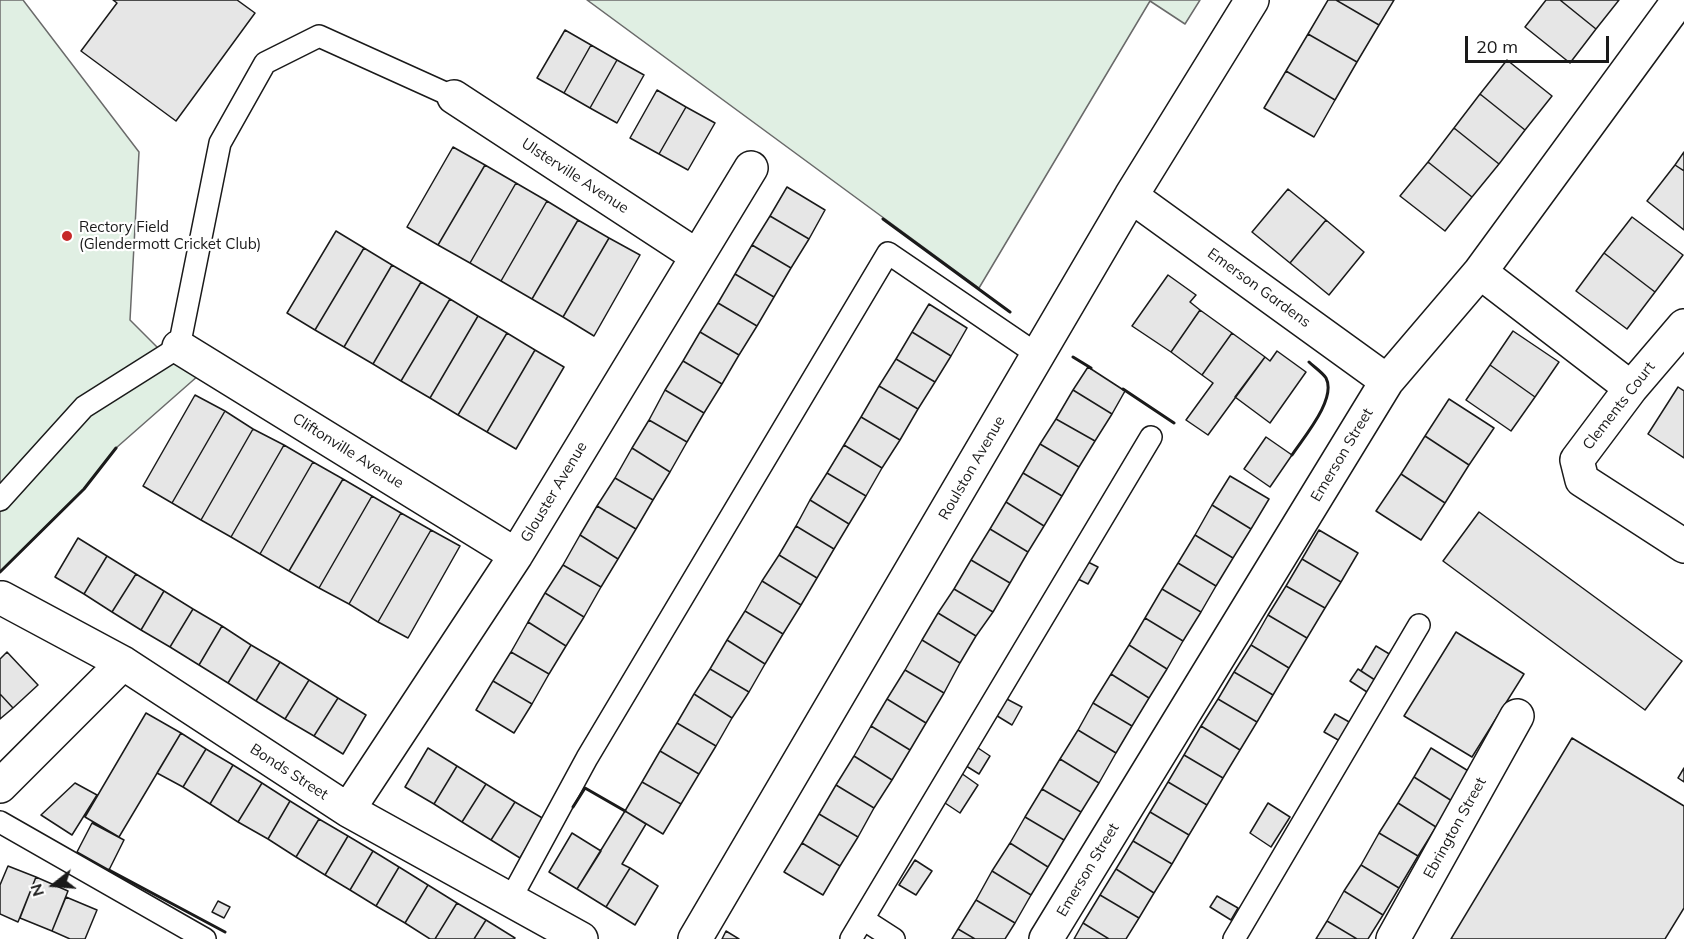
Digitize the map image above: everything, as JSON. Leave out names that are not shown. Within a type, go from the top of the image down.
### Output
[{"type":"street","name":"Roulston Avenue","points":[[695,939],[1131,196],[1252,0]]},
{"type":"street","name":"Emerson Street","points":[[1046,939],[1387,381],[1480,272],[1679,0]]},
{"type":"street","name":"Ulsterville Avenue","points":[[454,97],[697,256]]},
{"type":"street","name":"Glouster Avenue","points":[[348,810],[516,555],[752,168]]},
{"type":"street","name":"Emerson Gardens","points":[[1131,196],[1387,381]]},
{"type":"street","points":[[1480,272],[1631,388]]},
{"type":"street","name":"Clements Court","points":[[1684,326],[1631,388],[1577,460],[1582,480],[1684,546]]},
{"type":"street","name":"Cliftonville Avenue","points":[[179,347],[516,555]]},
{"type":"street","name":"Bonds Street","points":[[2,598],[123,663],[348,810],[581,939]]},
{"type":"street","points":[[0,786],[123,663]]},
{"type":"street","name":"Ebrington Street","points":[[1393,939],[1517,716]]},
{"type":"lane","points":[[0,500],[84,407],[179,347],[220,143],[265,63],[319,36],[454,97]]},
{"type":"lane","points":[[510,900],[587,758],[888,253],[1038,356]]},
{"type":"lane","points":[[851,939],[1150,437]]},
{"type":"lane","points":[[1234,939],[1419,625]]},
{"type":"lane","points":[[0,822],[205,939]]},
{"type":"lane","points":[[863,919],[894,939]]},
{"type":"green space","name":"Rectory Field (Glendermott Cricket Club)","points":[[0,0],[23,0],[139,152],[130,320],[164,354],[199,375],[116,448],[84,489],[0,572]]},
{"type":"green space","points":[[587,0],[1200,0],[1185,24],[1150,1],[979,288]]},
{"type":"building","points":[[113,0],[237,0],[255,13],[176,121],[81,51],[117,3]]},
{"type":"building","points":[[1328,0],[1336,0],[1379,25],[1357,62],[1308,34]]},
{"type":"building","points":[[1336,0],[1394,0],[1379,25]]},
{"type":"building","points":[[1546,0],[1560,0],[1596,29],[1570,63],[1525,27]]},
{"type":"building","points":[[1560,0],[1619,0],[1596,29]]},
{"type":"building","points":[[565,30],[591,45],[564,93],[537,78]]},
{"type":"building","points":[[1308,34],[1357,62],[1335,100],[1286,71]]},
{"type":"building","points":[[591,45],[617,60],[590,108],[564,93]]},
{"type":"building","points":[[617,60],[644,75],[617,123],[590,108]]},
{"type":"building","points":[[1507,60],[1552,96],[1525,130],[1480,94]]},
{"type":"building","points":[[1286,71],[1335,100],[1314,137],[1264,108]]},
{"type":"building","points":[[657,90],[686,107],[659,154],[630,138]]},
{"type":"building","points":[[1480,94],[1525,130],[1499,164],[1454,128]]},
{"type":"building","points":[[686,107],[715,123],[688,170],[659,154]]},
{"type":"building","points":[[1454,128],[1499,164],[1472,197],[1428,162]]},
{"type":"building","points":[[453,147],[485,165],[438,245],[407,227]]},
{"type":"building","points":[[1684,152],[1684,171],[1675,165]]},
{"type":"building","points":[[1428,162],[1472,197],[1445,231],[1400,196]]},
{"type":"building","points":[[485,165],[516,183],[470,263],[438,245]]},
{"type":"building","points":[[1675,165],[1684,171],[1684,230],[1647,201]]},
{"type":"building","points":[[516,183],[547,201],[501,281],[470,263]]},
{"type":"building","points":[[787,187],[825,210],[809,239],[770,216]]},
{"type":"building","points":[[1288,189],[1326,220],[1290,263],[1252,232]]},
{"type":"building","points":[[547,201],[578,220],[532,299],[501,281]]},
{"type":"building","points":[[770,216],[809,239],[791,268],[752,245]]},
{"type":"building","points":[[1632,217],[1683,255],[1655,292],[1604,253]]},
{"type":"building","points":[[578,220],[609,238],[563,317],[532,299]]},
{"type":"building","points":[[1326,220],[1364,252],[1329,295],[1290,263]]},
{"type":"building","points":[[336,231],[364,248],[315,330],[287,313]]},
{"type":"building","points":[[609,238],[640,255],[594,336],[563,317]]},
{"type":"building","points":[[752,245],[791,268],[774,297],[735,274]]},
{"type":"building","points":[[364,248],[392,265],[344,347],[315,330]]},
{"type":"building","points":[[1604,253],[1655,292],[1627,329],[1576,291]]},
{"type":"building","points":[[392,265],[421,282],[373,364],[344,347]]},
{"type":"building","points":[[735,274],[774,297],[757,326],[718,303]]},
{"type":"building","points":[[1168,275],[1196,295],[1190,302],[1200,310],[1171,352],[1132,326]]},
{"type":"building","points":[[421,282],[450,299],[401,381],[373,364]]},
{"type":"building","points":[[450,299],[478,316],[430,398],[401,381]]},
{"type":"building","points":[[718,303],[757,326],[739,355],[700,332]]},
{"type":"building","points":[[929,304],[967,328],[951,356],[912,332]]},
{"type":"building","points":[[1200,310],[1232,333],[1202,375],[1171,352]]},
{"type":"building","points":[[478,316],[507,333],[458,415],[430,398]]},
{"type":"building","points":[[1513,331],[1559,362],[1535,397],[1490,365]]},
{"type":"building","points":[[700,332],[739,355],[722,384],[683,361]]},
{"type":"building","points":[[912,332],[951,356],[935,382],[896,359]]},
{"type":"building","points":[[507,333],[535,350],[487,432],[458,415]]},
{"type":"building","points":[[1232,333],[1265,357],[1208,435],[1186,420],[1213,383],[1202,375]]},
{"type":"building","points":[[535,350],[564,367],[516,449],[487,432]]},
{"type":"building","points":[[1277,351],[1306,372],[1270,423],[1235,397],[1265,357],[1270,361]]},
{"type":"building","points":[[896,359],[935,382],[918,409],[879,386]]},
{"type":"building","points":[[683,361],[722,384],[704,413],[665,390]]},
{"type":"building","points":[[1490,365],[1535,397],[1511,431],[1466,400]]},
{"type":"building","points":[[1088,367],[1125,391],[1112,414],[1073,390]]},
{"type":"building","points":[[879,386],[918,409],[900,440],[861,417]]},
{"type":"building","points":[[1678,387],[1684,391],[1684,458],[1648,434]]},
{"type":"building","points":[[665,390],[704,413],[687,442],[649,420]]},
{"type":"building","points":[[1073,390],[1112,414],[1095,441],[1056,419]]},
{"type":"building","points":[[195,395],[225,411],[172,503],[143,486]]},
{"type":"building","points":[[1449,399],[1494,428],[1469,465],[1425,436]]},
{"type":"building","points":[[225,411],[253,429],[201,520],[172,503]]},
{"type":"building","points":[[861,417],[900,440],[882,468],[844,445]]},
{"type":"building","points":[[1056,419],[1095,441],[1079,467],[1040,444]]},
{"type":"building","points":[[649,420],[687,442],[670,472],[632,448]]},
{"type":"building","points":[[253,429],[284,445],[231,537],[201,520]]},
{"type":"building","points":[[1425,436],[1469,465],[1445,503],[1401,474]]},
{"type":"building","points":[[1266,437],[1292,455],[1270,487],[1244,469]]},
{"type":"building","points":[[1040,444],[1079,467],[1062,496],[1023,473]]},
{"type":"building","points":[[284,445],[313,462],[260,554],[231,537]]},
{"type":"building","points":[[844,445],[882,468],[866,496],[827,473]]},
{"type":"building","points":[[632,448],[670,472],[653,500],[615,478]]},
{"type":"building","points":[[313,462],[343,479],[289,571],[260,554]]},
{"type":"building","points":[[827,473],[866,496],[849,524],[810,500]]},
{"type":"building","points":[[1023,473],[1062,496],[1044,526],[1006,502]]},
{"type":"building","points":[[1401,474],[1445,503],[1421,540],[1376,511]]},
{"type":"building","points":[[1230,476],[1269,499],[1251,529],[1212,505]]},
{"type":"building","points":[[615,478],[653,500],[636,529],[597,506]]},
{"type":"building","points":[[343,479],[372,496],[319,588],[289,571]]},
{"type":"building","points":[[372,496],[401,513],[349,604],[319,588]]},
{"type":"building","points":[[810,500],[849,524],[834,549],[796,526]]},
{"type":"building","points":[[1006,502],[1044,526],[1028,552],[990,529]]},
{"type":"building","points":[[1212,505],[1251,529],[1233,558],[1195,535]]},
{"type":"building","points":[[597,506],[636,529],[618,559],[580,535]]},
{"type":"building","points":[[1479,512],[1682,661],[1645,710],[1443,561]]},
{"type":"building","points":[[401,513],[431,530],[378,622],[349,604]]},
{"type":"building","points":[[796,526],[834,549],[817,578],[779,555]]},
{"type":"building","points":[[990,529],[1028,552],[1010,583],[971,560]]},
{"type":"building","points":[[431,530],[460,546],[408,638],[378,622]]},
{"type":"building","points":[[1319,530],[1358,553],[1341,582],[1302,559]]},
{"type":"building","points":[[580,535],[618,559],[601,587],[563,565]]},
{"type":"building","points":[[1195,535],[1233,558],[1216,586],[1178,563]]},
{"type":"building","points":[[78,538],[107,556],[84,594],[55,577]]},
{"type":"building","points":[[779,555],[817,578],[801,605],[762,581]]},
{"type":"building","points":[[107,556],[136,574],[112,612],[84,594]]},
{"type":"building","points":[[1302,559],[1341,582],[1325,608],[1286,586]]},
{"type":"building","points":[[971,560],[1010,583],[993,612],[954,589]]},
{"type":"building","points":[[1084,560],[1098,567],[1088,584],[1074,577]]},
{"type":"building","points":[[1178,563],[1216,586],[1201,612],[1162,589]]},
{"type":"building","points":[[563,565],[601,587],[584,617],[545,593]]},
{"type":"building","points":[[136,574],[164,591],[141,630],[112,612]]},
{"type":"building","points":[[762,581],[801,605],[783,634],[745,611]]},
{"type":"building","points":[[1286,586],[1325,608],[1307,638],[1268,615]]},
{"type":"building","points":[[954,589],[993,612],[976,636],[938,613]]},
{"type":"building","points":[[1162,589],[1201,612],[1183,641],[1145,618]]},
{"type":"building","points":[[164,591],[193,609],[170,647],[141,630]]},
{"type":"building","points":[[545,593],[584,617],[566,646],[528,622]]},
{"type":"building","points":[[193,609],[222,626],[199,665],[170,647]]},
{"type":"building","points":[[745,611],[783,634],[765,664],[727,640]]},
{"type":"building","points":[[938,613],[976,636],[960,663],[922,640]]},
{"type":"building","points":[[1268,615],[1307,638],[1289,668],[1251,645]]},
{"type":"building","points":[[1145,618],[1183,641],[1167,669],[1129,645]]},
{"type":"building","points":[[528,622],[566,646],[549,674],[511,652]]},
{"type":"building","points":[[222,626],[251,645],[228,683],[199,665]]},
{"type":"building","points":[[1456,632],[1524,674],[1472,757],[1404,716]]},
{"type":"building","points":[[727,640],[765,664],[749,692],[710,669]]},
{"type":"building","points":[[922,640],[960,663],[944,693],[905,670]]},
{"type":"building","points":[[251,645],[280,662],[256,701],[228,683]]},
{"type":"building","points":[[1129,645],[1167,669],[1149,698],[1111,674]]},
{"type":"building","points":[[1251,645],[1289,668],[1273,695],[1234,672]]},
{"type":"building","points":[[1376,646],[1391,655],[1375,680],[1361,671]]},
{"type":"building","points":[[7,652],[38,685],[13,708],[0,694],[0,659]]},
{"type":"building","points":[[511,652],[549,674],[532,704],[493,681]]},
{"type":"building","points":[[280,662],[309,680],[285,719],[256,701]]},
{"type":"building","points":[[710,669],[749,692],[732,718],[694,694]]},
{"type":"building","points":[[1358,669],[1375,680],[1367,692],[1350,681]]},
{"type":"building","points":[[905,670],[944,693],[926,723],[887,699]]},
{"type":"building","points":[[1234,672],[1273,695],[1257,722],[1218,699]]},
{"type":"building","points":[[1111,674],[1149,698],[1132,726],[1093,703]]},
{"type":"building","points":[[309,680],[338,698],[314,736],[285,719]]},
{"type":"building","points":[[493,681],[532,704],[514,733],[476,710]]},
{"type":"building","points":[[0,694],[13,708],[0,719]]},
{"type":"building","points":[[694,694],[732,718],[716,746],[677,723]]},
{"type":"building","points":[[1003,697],[1022,707],[1012,725],[994,714]]},
{"type":"building","points":[[338,698],[366,715],[343,754],[314,736]]},
{"type":"building","points":[[887,699],[926,723],[910,750],[871,726]]},
{"type":"building","points":[[1218,699],[1257,722],[1240,750],[1201,726]]},
{"type":"building","points":[[1093,703],[1132,726],[1116,753],[1078,730]]},
{"type":"building","points":[[146,713],[181,733],[119,837],[85,817]]},
{"type":"building","points":[[1335,714],[1351,723],[1340,741],[1324,732]]},
{"type":"building","points":[[677,723],[716,746],[699,774],[660,751]]},
{"type":"building","points":[[871,726],[910,750],[892,780],[854,756]]},
{"type":"building","points":[[1201,726],[1240,750],[1223,778],[1184,755]]},
{"type":"building","points":[[1078,730],[1116,753],[1099,783],[1060,759]]},
{"type":"building","points":[[181,733],[206,749],[183,787],[157,773]]},
{"type":"building","points":[[1572,738],[1684,806],[1684,908],[1665,939],[1451,939]]},
{"type":"building","points":[[975,746],[990,756],[979,774],[963,764]]},
{"type":"building","points":[[428,748],[457,766],[434,804],[405,787]]},
{"type":"building","points":[[1431,748],[1470,772],[1452,801],[1414,777]]},
{"type":"building","points":[[206,749],[233,765],[210,804],[183,787]]},
{"type":"building","points":[[660,751],[699,774],[681,804],[642,782]]},
{"type":"building","points":[[1184,755],[1223,778],[1207,805],[1168,782]]},
{"type":"building","points":[[854,756],[892,780],[874,808],[836,785]]},
{"type":"building","points":[[1060,759],[1099,783],[1081,812],[1042,789]]},
{"type":"building","points":[[233,765],[262,783],[238,822],[210,804]]},
{"type":"building","points":[[457,766],[486,784],[462,822],[434,804]]},
{"type":"building","points":[[1684,768],[1684,782],[1678,778]]},
{"type":"building","points":[[961,773],[978,785],[960,813],[942,801]]},
{"type":"building","points":[[1414,777],[1452,801],[1436,827],[1398,803]]},
{"type":"building","points":[[642,782],[681,804],[663,834],[625,811]]},
{"type":"building","points":[[1168,782],[1207,805],[1189,835],[1150,812]]},
{"type":"building","points":[[75,783],[97,795],[72,835],[41,815]]},
{"type":"building","points":[[262,783],[290,801],[268,839],[238,822]]},
{"type":"building","points":[[486,784],[515,802],[491,840],[462,822]]},
{"type":"building","points":[[836,785],[874,808],[858,837],[819,814]]},
{"type":"building","points":[[1042,789],[1081,812],[1064,840],[1025,817]]},
{"type":"building","points":[[290,801],[319,819],[296,857],[268,839]]},
{"type":"building","points":[[515,802],[544,819],[520,858],[491,840]]},
{"type":"building","points":[[1268,803],[1290,817],[1271,847],[1250,833]]},
{"type":"building","points":[[1398,803],[1436,827],[1418,856],[1379,833]]},
{"type":"building","points":[[625,811],[646,824],[622,864],[630,868],[606,907],[577,889]]},
{"type":"building","points":[[1150,812],[1189,835],[1172,864],[1133,841]]},
{"type":"building","points":[[819,814],[858,837],[840,866],[802,843]]},
{"type":"building","points":[[1025,817],[1064,840],[1048,867],[1010,843]]},
{"type":"building","points":[[319,819],[348,836],[325,875],[296,857]]},
{"type":"building","points":[[92,823],[124,840],[109,870],[77,852]]},
{"type":"building","points":[[572,833],[601,851],[577,889],[549,872]]},
{"type":"building","points":[[1379,833],[1418,856],[1399,888],[1361,865]]},
{"type":"building","points":[[348,836],[373,851],[350,890],[325,875]]},
{"type":"building","points":[[1133,841],[1172,864],[1154,893],[1116,869]]},
{"type":"building","points":[[802,843],[840,866],[823,895],[784,872]]},
{"type":"building","points":[[1010,843],[1048,867],[1031,895],[992,871]]},
{"type":"building","points":[[373,851],[399,867],[376,906],[350,890]]},
{"type":"building","points":[[915,860],[932,871],[916,895],[899,885]]},
{"type":"building","points":[[1361,865],[1399,888],[1383,915],[1344,891]]},
{"type":"building","points":[[8,866],[36,877],[18,922],[0,914],[0,885]]},
{"type":"building","points":[[399,867],[428,885],[405,923],[376,906]]},
{"type":"building","points":[[630,868],[658,886],[635,925],[606,907]]},
{"type":"building","points":[[1116,869],[1154,893],[1139,918],[1100,895]]},
{"type":"building","points":[[992,871],[1031,895],[1015,923],[976,900]]},
{"type":"building","points":[[36,877],[68,891],[52,931],[20,918]]},
{"type":"building","points":[[428,885],[457,903],[435,939],[430,939],[405,923]]},
{"type":"building","points":[[1344,891],[1383,915],[1368,939],[1357,939],[1327,921]]},
{"type":"building","points":[[1100,895],[1139,918],[1126,939],[1109,939],[1083,923]]},
{"type":"building","points":[[1217,896],[1238,908],[1231,920],[1210,907]]},
{"type":"building","points":[[66,897],[97,910],[85,939],[70,939],[52,931]]},
{"type":"building","points":[[976,900],[1015,923],[1005,939],[975,939],[958,929]]},
{"type":"building","points":[[218,901],[230,907],[224,918],[212,912]]},
{"type":"building","points":[[457,903],[486,920],[474,939],[435,939]]},
{"type":"building","points":[[486,920],[515,938],[474,939]]},
{"type":"building","points":[[1327,921],[1357,939],[1316,939]]},
{"type":"building","points":[[1083,923],[1109,939],[1074,939]]},
{"type":"building","points":[[958,929],[975,939],[952,939]]},
{"type":"building","points":[[726,931],[739,939],[722,939]]},
{"type":"wall","points":[[883,219],[1010,312]]},
{"type":"wall","points":[[1073,357],[1091,368]]},
{"type":"wall","points":[[1292,455],[1317,418],[1327,397],[1326,378],[1309,362]]},
{"type":"wall","points":[[1123,389],[1174,423]]},
{"type":"wall","points":[[0,572],[84,489],[116,448]]},
{"type":"wall","points":[[573,807],[585,788],[625,811]]},
{"type":"wall","points":[[109,870],[225,932]]},
{"type":"place","name":"Rectory Field (Glendermott Cricket Club)","points":[[67,236]]}]
